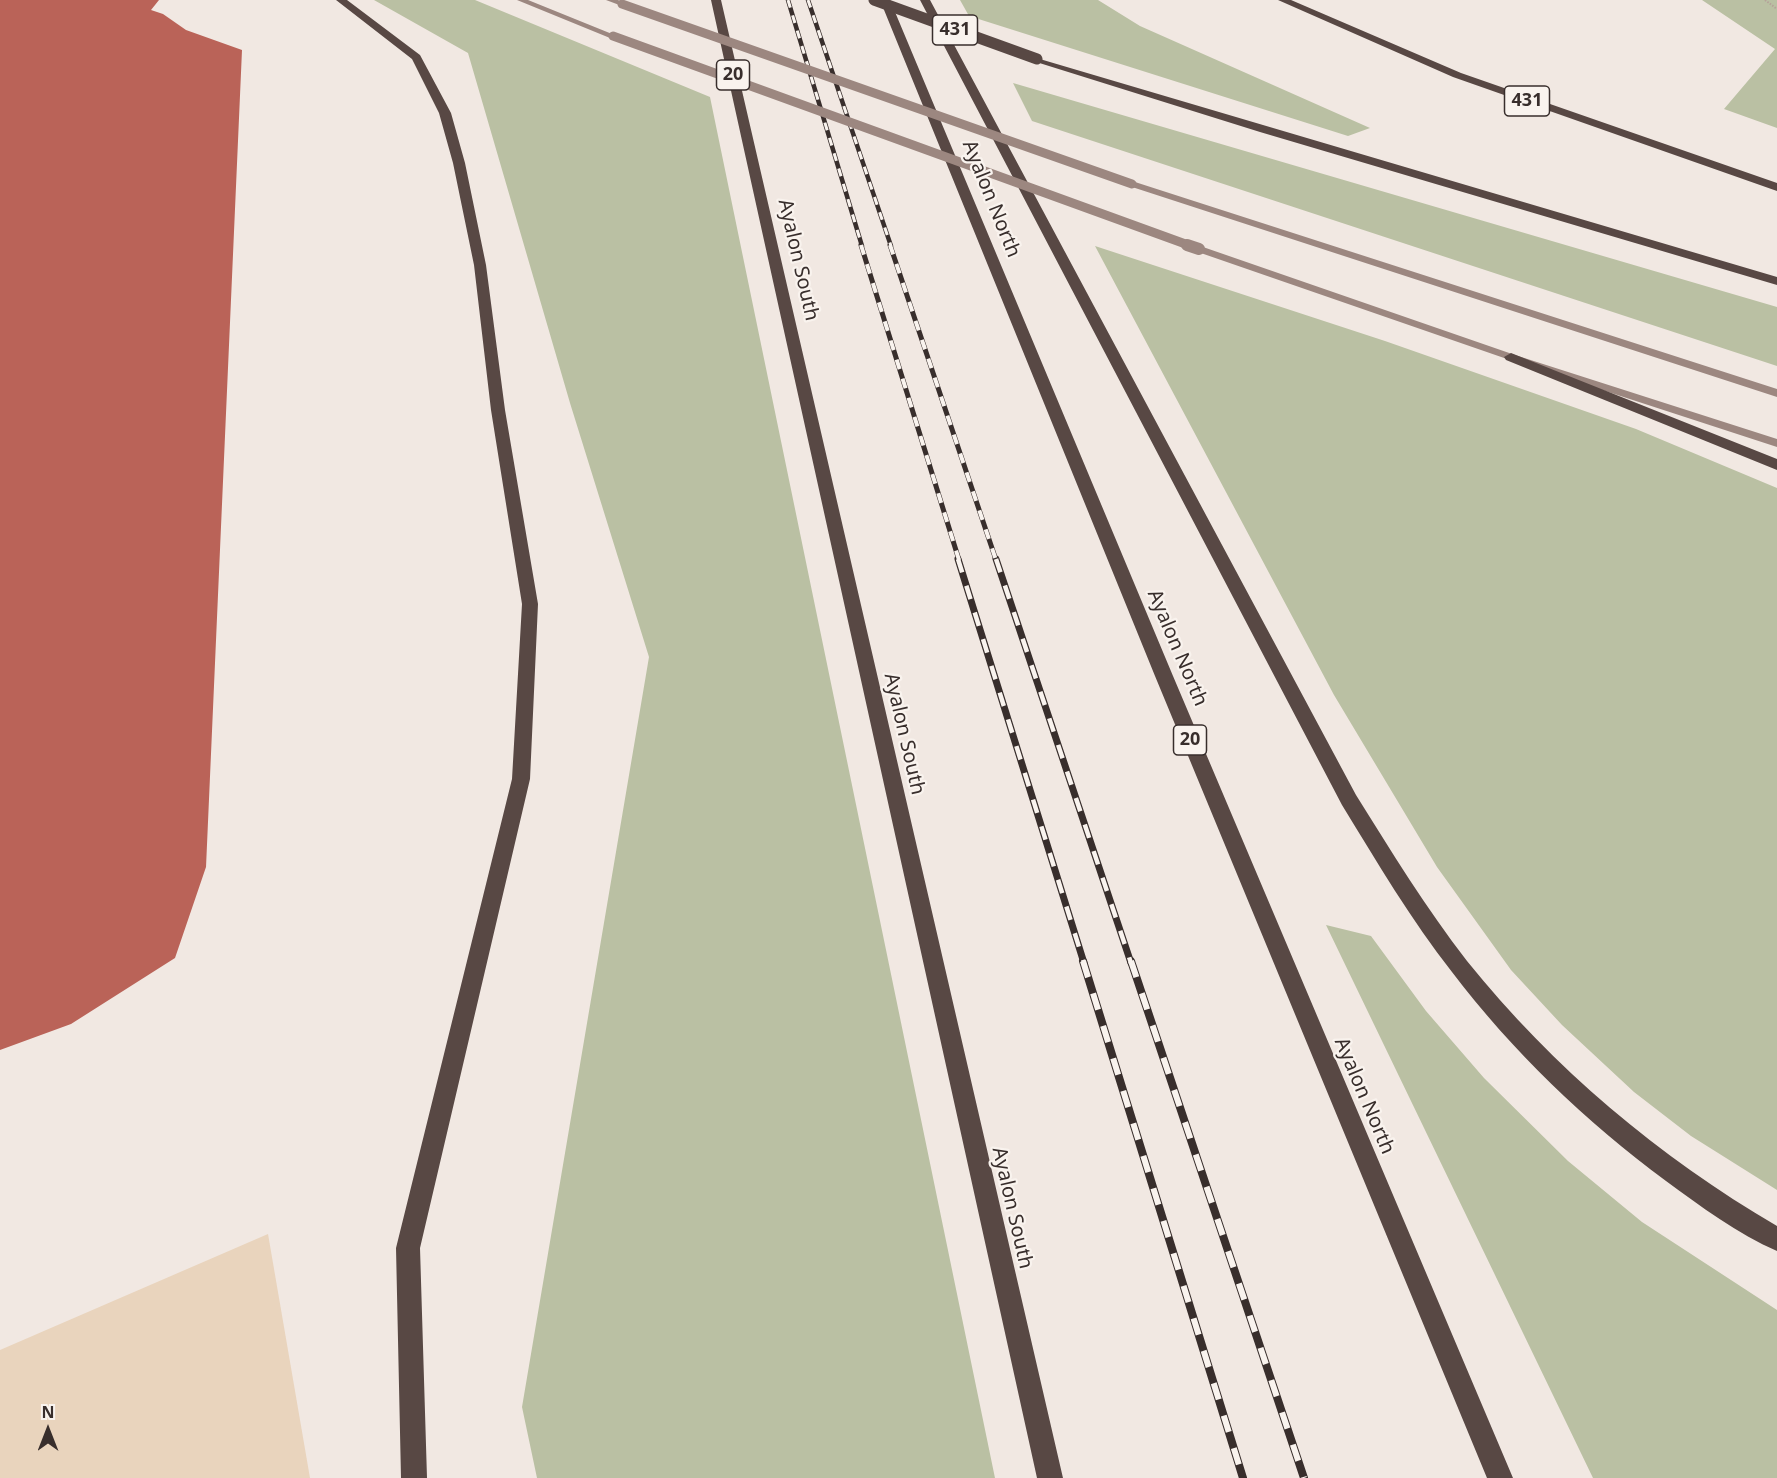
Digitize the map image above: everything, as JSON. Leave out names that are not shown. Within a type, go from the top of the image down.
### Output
[{"type":"highway","points":[[341,0],[416,57],[445,113],[459,163],[480,265],[498,410],[530,604],[521,779],[408,1248],[414,1478]]},
{"type":"highway","name":"Ayalon South","points":[[716,0],[1050,1478]]},
{"type":"highway","name":"431","points":[[874,0],[1037,59],[1275,134],[1777,281]]},
{"type":"highway","name":"Ayalon North","points":[[885,0],[1164,676],[1500,1478]]},
{"type":"highway","points":[[925,0],[1348,800],[1399,880],[1476,987],[1529,1046],[1607,1121],[1671,1171],[1777,1239]]},
{"type":"highway","name":"431","points":[[1282,0],[1457,75],[1777,187]]},
{"type":"highway","points":[[1511,357],[1777,465]]},
{"type":"street","points":[[521,0],[613,36],[1199,249],[1511,357],[1777,443]]},
{"type":"street","points":[[610,0],[1132,184],[1777,393]]},
{"type":"path","points":[[1765,0],[1777,9]]},
{"type":"green space","points":[[374,0],[475,0],[710,97],[995,1478],[537,1478],[522,1407],[649,657],[570,403],[468,53]]},
{"type":"green space","points":[[960,0],[1098,0],[1140,26],[1370,128],[1348,136],[969,16]]},
{"type":"green space","points":[[1702,0],[1777,0],[1777,128],[1724,109],[1775,49]]},
{"type":"green space","points":[[1013,83],[1777,307],[1777,366],[1032,121]]},
{"type":"green space","points":[[1095,246],[1385,341],[1636,429],[1777,488],[1777,1190],[1691,1136],[1634,1092],[1562,1025],[1511,970],[1437,867],[1334,695]]},
{"type":"green space","points":[[1326,925],[1371,936],[1426,1011],[1484,1078],[1568,1161],[1642,1222],[1777,1310],[1777,1478],[1593,1478]]},
{"type":"sand","points":[[268,1234],[310,1478],[0,1478],[0,1350]]},
{"type":"building","points":[[0,0],[159,0],[151,10],[163,14],[186,30],[242,50],[206,867],[175,958],[71,1024],[0,1050]]},
{"type":"railway","points":[[788,0],[862,246]]},
{"type":"railway","points":[[808,0],[891,246]]},
{"type":"railway","points":[[861,245],[959,560]]},
{"type":"railway","points":[[890,245],[996,560]]},
{"type":"railway","points":[[958,559],[1084,963]]},
{"type":"railway","points":[[996,559],[1131,963]]},
{"type":"railway","points":[[1083,961],[1243,1478]]},
{"type":"railway","points":[[1131,961],[1304,1478]]}]
